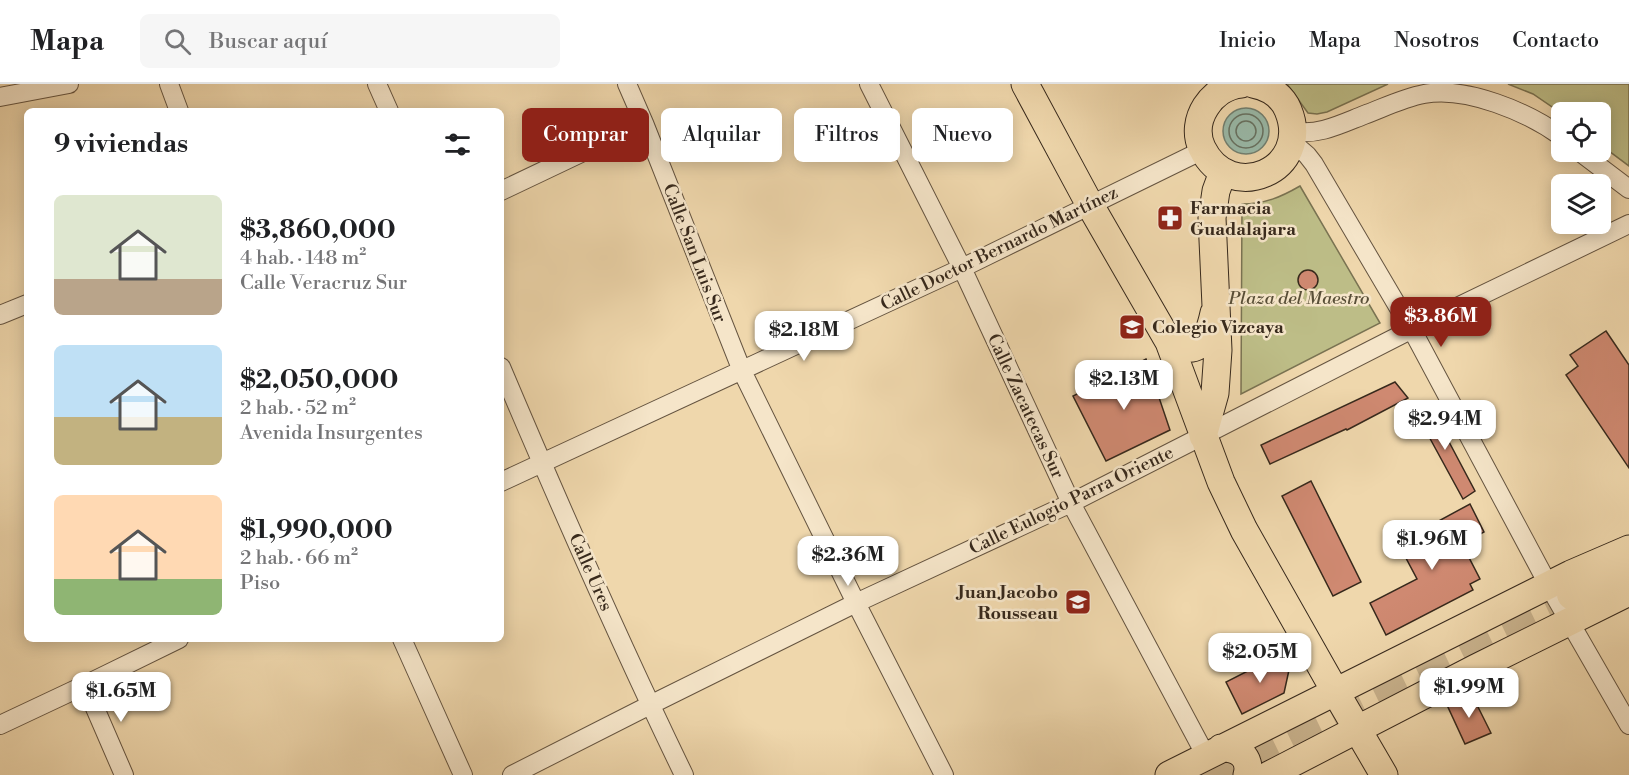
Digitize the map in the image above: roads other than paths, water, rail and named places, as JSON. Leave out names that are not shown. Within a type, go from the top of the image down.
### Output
[{"type":"highway","points":[[1567,601],[1629,566]]},
{"type":"highway","points":[[1567,601],[1629,578]]},
{"type":"main road","points":[[1025,84],[1090,205],[1165,335],[1221,482],[1244,530],[1384,775]]},
{"type":"main road","points":[[1225,87],[1209,101],[1201,115],[1199,130],[1201,145],[1207,158],[1218,169],[1232,176],[1249,178],[1265,174],[1278,165],[1288,152],[1293,121],[1287,105],[1277,94],[1264,86],[1253,84]]},
{"type":"main road","points":[[1203,436],[1215,393],[1218,350],[1212,218],[1216,191],[1223,172]]},
{"type":"main road","points":[[1165,335],[1187,348],[1200,345],[1211,326],[1216,306]]},
{"type":"main road","points":[[1567,601],[1571,574],[1629,549]]},
{"type":"main road","points":[[1169,775],[1335,691],[1567,601],[1629,592]]},
{"type":"main road","points":[[1269,775],[1357,730],[1567,601]]},
{"type":"main road","points":[[1214,752],[1230,747],[1242,754],[1248,765],[1247,775]]},
{"type":"street","points":[[0,98],[69,84]]},
{"type":"street","points":[[169,84],[178,108]]},
{"type":"street","points":[[376,84],[388,108]]},
{"type":"street","name":"Calle San Luis Sur","points":[[627,84],[637,108]]},
{"type":"street","name":"Calle Zacatecas Sur","points":[[869,84],[962,268],[1071,503],[1214,752]]},
{"type":"street","points":[[1551,130],[1503,105],[1464,95],[1426,93],[1334,127],[1292,136],[1314,164],[1567,601],[1629,725]]},
{"type":"street","name":"Calle San Luis Sur","points":[[649,136],[742,371],[944,775]]},
{"type":"street","name":"Calle Doctor Bernardo Martínez","points":[[504,481],[962,268],[1203,150]]},
{"type":"street","points":[[504,190],[562,162]]},
{"type":"street","points":[[1593,162],[1629,189]]},
{"type":"street","name":"Calle Eulogio Parra Oriente","points":[[512,775],[856,603],[1071,503],[1411,329],[1629,224]]},
{"type":"street","points":[[0,315],[24,305]]},
{"type":"street","name":"Calle Ures","points":[[504,374],[650,705],[684,775]]},
{"type":"street","points":[[0,725],[173,642]]},
{"type":"street","points":[[403,642],[463,775]]},
{"type":"street","points":[[85,686],[124,775]]},
{"type":"water","points":[[1246,108],[1262,115],[1269,131],[1262,147],[1246,154],[1230,147],[1223,131],[1230,115]]},
{"type":"tunnel","points":[[1201,775],[1573,594]]},
{"type":"place","name":"Farmacia Guadalajara","points":[[1170,218]]},
{"type":"place","name":"Colegio Vizcaya","points":[[1132,327]]},
{"type":"place","name":"Juan Jacobo Rousseau","points":[[1078,602]]},
{"type":"park label","name":"Plaza del Maestro","points":[[1299,298]]}]
